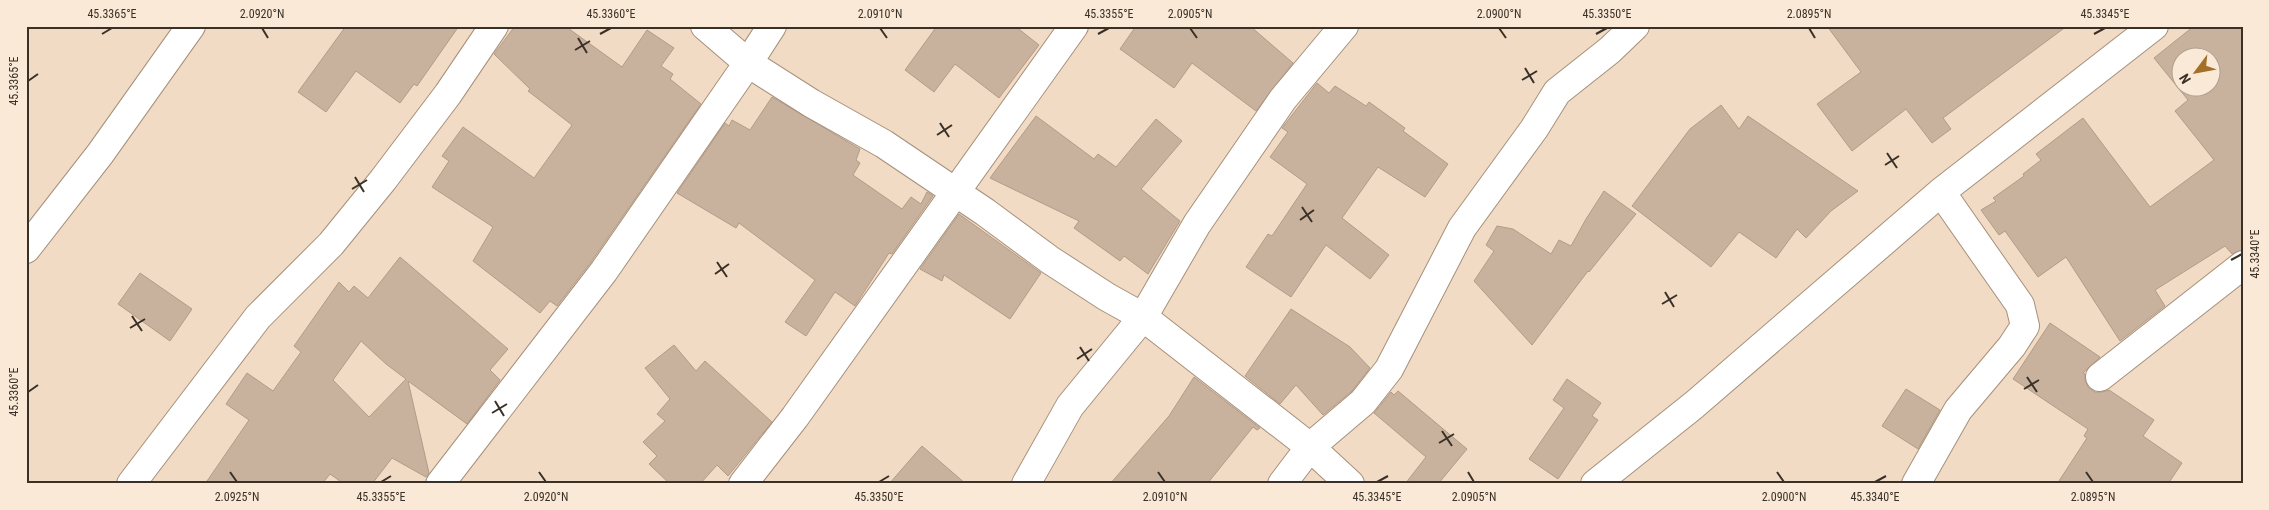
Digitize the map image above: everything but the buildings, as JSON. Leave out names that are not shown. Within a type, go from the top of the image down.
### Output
[{"type":"street","points":[[26,249],[100,154],[191,26]]},
{"type":"street","points":[[131,484],[258,317],[331,244],[383,180],[448,94],[494,26]]},
{"type":"street","points":[[704,26],[748,64],[811,103],[884,144],[1050,260],[1107,297],[1143,316],[1310,447],[1350,484]]},
{"type":"street","points":[[440,484],[604,271],[748,64],[772,26]]},
{"type":"street","points":[[743,484],[794,417],[1074,26]]},
{"type":"street","points":[[1026,484],[1070,406],[1143,316],[1197,224],[1283,99],[1344,26]]},
{"type":"street","points":[[1282,484],[1310,447],[1362,402],[1389,369],[1462,228],[1534,129],[1557,92],[1610,50],[1635,26]]},
{"type":"street","points":[[1595,484],[1694,404],[1941,192],[2154,26]]},
{"type":"street","points":[[1916,484],[1958,410],[2012,346],[2025,326],[2020,305],[1941,192]]},
{"type":"street","points":[[2100,377],[2243,265]]}]
